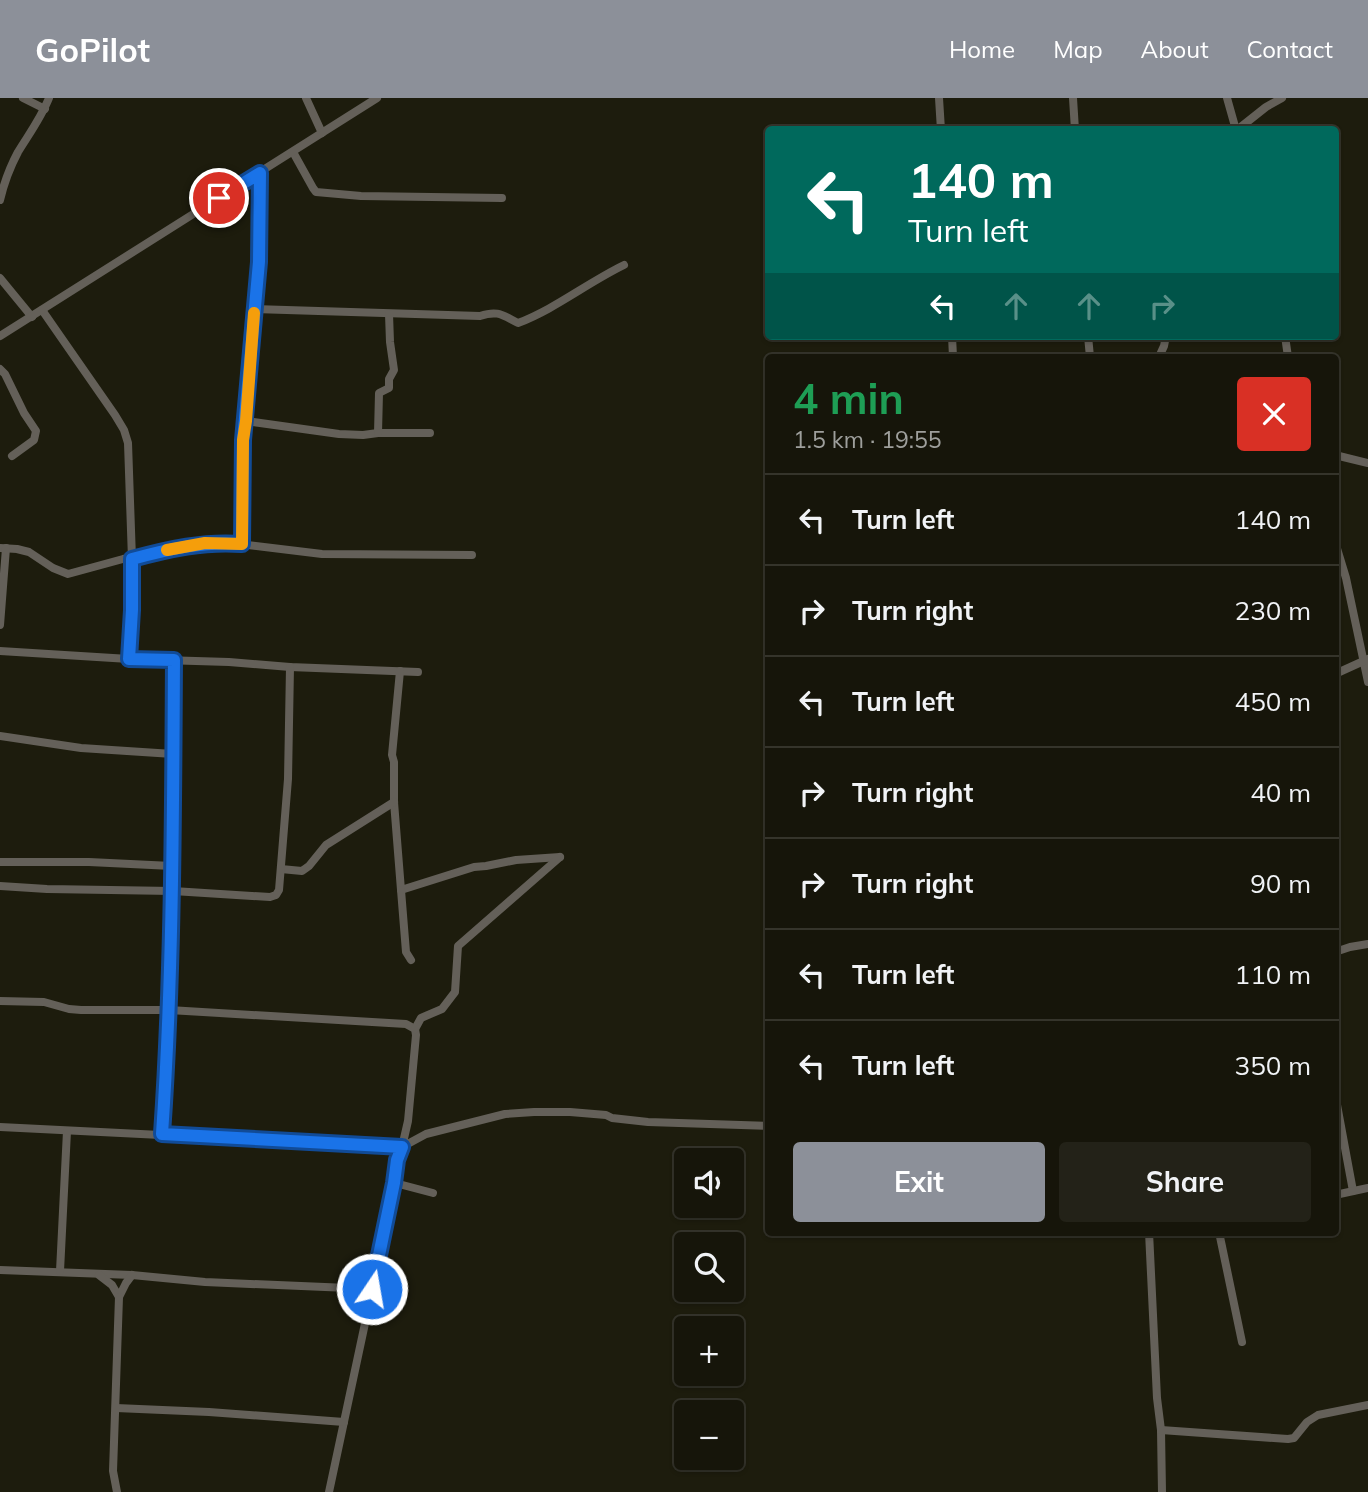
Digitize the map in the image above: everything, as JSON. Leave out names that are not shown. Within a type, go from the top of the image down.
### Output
[{"type":"street","points":[[23,98],[45,109]]},
{"type":"street","points":[[0,200],[6,177],[49,98]]},
{"type":"street","points":[[306,98],[322,133]]},
{"type":"street","points":[[0,337],[377,98]]},
{"type":"street","points":[[939,98],[941,126]]},
{"type":"street","points":[[1073,98],[1075,126]]},
{"type":"street","points":[[1227,98],[1236,126]]},
{"type":"street","points":[[1242,126],[1282,98]]},
{"type":"street","points":[[293,152],[316,192],[361,196],[502,198]]},
{"type":"street","points":[[242,544],[243,440],[259,262],[260,173]]},
{"type":"street","points":[[254,309],[480,316],[491,312],[518,323],[534,317],[599,277],[624,265]]},
{"type":"street","points":[[0,278],[32,317]]},
{"type":"street","points":[[42,310],[124,430],[128,443],[132,559],[129,659]]},
{"type":"street","points":[[378,433],[379,393],[389,387],[389,379],[394,370],[389,314]]},
{"type":"street","points":[[0,369],[36,431],[34,440],[12,456]]},
{"type":"street","points":[[246,421],[339,434],[430,433]]},
{"type":"street","points":[[1339,456],[1368,463]]},
{"type":"street","points":[[0,625],[3,548],[29,552],[53,568],[68,573],[122,559],[205,543],[242,544],[322,554],[472,555]]},
{"type":"street","points":[[1339,555],[1366,660],[1368,682]]},
{"type":"street","points":[[0,651],[418,672]]},
{"type":"street","points":[[162,1134],[173,891],[174,660]]},
{"type":"street","points":[[1339,672],[1366,660]]},
{"type":"street","points":[[0,886],[270,897],[276,895],[279,890],[288,779],[290,667]]},
{"type":"street","points":[[400,671],[393,751],[394,802],[406,952],[411,960]]},
{"type":"street","points":[[0,736],[81,748],[173,754]]},
{"type":"street","points":[[281,869],[302,871],[326,845],[394,802]]},
{"type":"street","points":[[330,1492],[397,1160],[408,1121],[415,1029],[421,1018],[442,1009],[455,992],[458,946],[560,857],[516,860],[474,867],[401,890]]},
{"type":"street","points":[[0,862],[172,866]]},
{"type":"street","points":[[1339,951],[1368,944]]},
{"type":"street","points":[[0,1001],[44,1002],[81,1010],[169,1010],[406,1024],[415,1029]]},
{"type":"street","points":[[0,1127],[402,1147],[426,1134],[505,1114],[534,1112],[606,1115],[648,1122],[765,1126]]},
{"type":"street","points":[[1339,1116],[1353,1191]]},
{"type":"street","points":[[60,1271],[68,1131]]},
{"type":"street","points":[[394,1183],[433,1193]]},
{"type":"street","points":[[1339,1194],[1368,1188]]},
{"type":"street","points":[[1149,1236],[1162,1492]]},
{"type":"street","points":[[1220,1236],[1242,1342]]},
{"type":"street","points":[[0,1270],[372,1289]]},
{"type":"street","points":[[97,1274],[112,1285],[119,1297]]},
{"type":"street","points":[[117,1492],[113,1471],[119,1297],[132,1275]]},
{"type":"street","points":[[1161,1430],[1288,1439],[1294,1438],[1307,1422],[1318,1415],[1368,1406],[1368,1400]]},
{"type":"street","points":[[116,1408],[344,1422]]},
{"type":"slow traffic","points":[[167,550],[205,543],[242,544],[243,440],[254,313]]},
{"type":"route","points":[[219,198],[260,173],[259,262],[243,440],[242,544],[205,543],[132,559],[129,659],[174,660],[173,891],[162,1134],[402,1147],[397,1160],[372,1289]]}]
